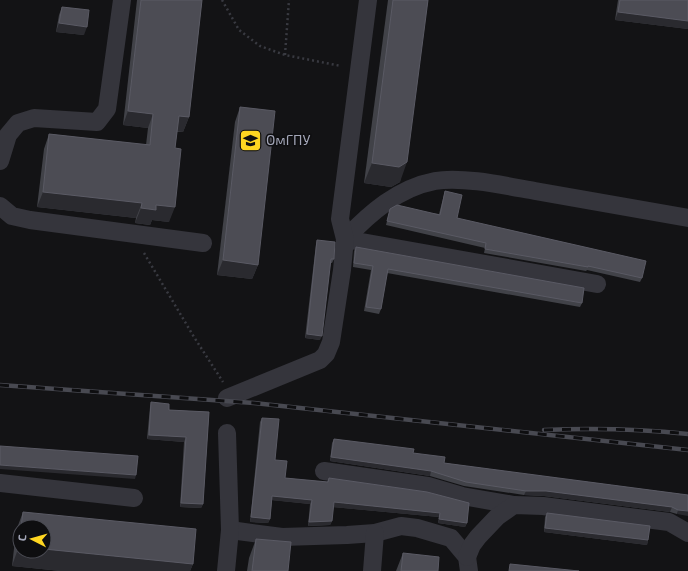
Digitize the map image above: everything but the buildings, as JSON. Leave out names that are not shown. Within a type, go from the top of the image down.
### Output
[{"type":"lane","points":[[0,161],[8,135],[18,123],[34,118],[97,122],[107,109],[122,0]]},
{"type":"lane","points":[[227,398],[320,360],[326,354],[331,342],[342,270],[345,239],[340,219],[368,0]]},
{"type":"lane","points":[[345,239],[384,202],[410,189],[435,181],[463,180],[505,186],[688,218]]},
{"type":"lane","points":[[0,207],[0,212]]},
{"type":"lane","points":[[0,207],[12,216],[203,243]]},
{"type":"lane","points":[[345,239],[598,284]]},
{"type":"lane","points":[[226,433],[230,530],[226,571]]},
{"type":"lane","points":[[324,472],[428,486],[462,496],[514,505],[543,506],[669,522],[688,533]]},
{"type":"lane","points":[[0,484],[134,498]]},
{"type":"lane","points":[[468,564],[472,545],[478,537],[497,516],[514,505]]},
{"type":"lane","points":[[230,530],[282,537],[375,533],[400,526],[417,528],[451,538],[478,537]]},
{"type":"lane","points":[[372,571],[375,533]]},
{"type":"lane","points":[[451,538],[468,564]]},
{"type":"path","points":[[222,0],[239,30],[260,46],[285,55],[329,64]]},
{"type":"path","points":[[285,55],[289,0]]},
{"type":"path","points":[[132,234],[194,337],[222,380],[227,398]]},
{"type":"railway","points":[[0,385],[254,403],[688,450]]},
{"type":"railway","points":[[544,430],[616,429],[688,434]]},
{"type":"place","name":"ОмГПУ","points":[[250,140]]}]
